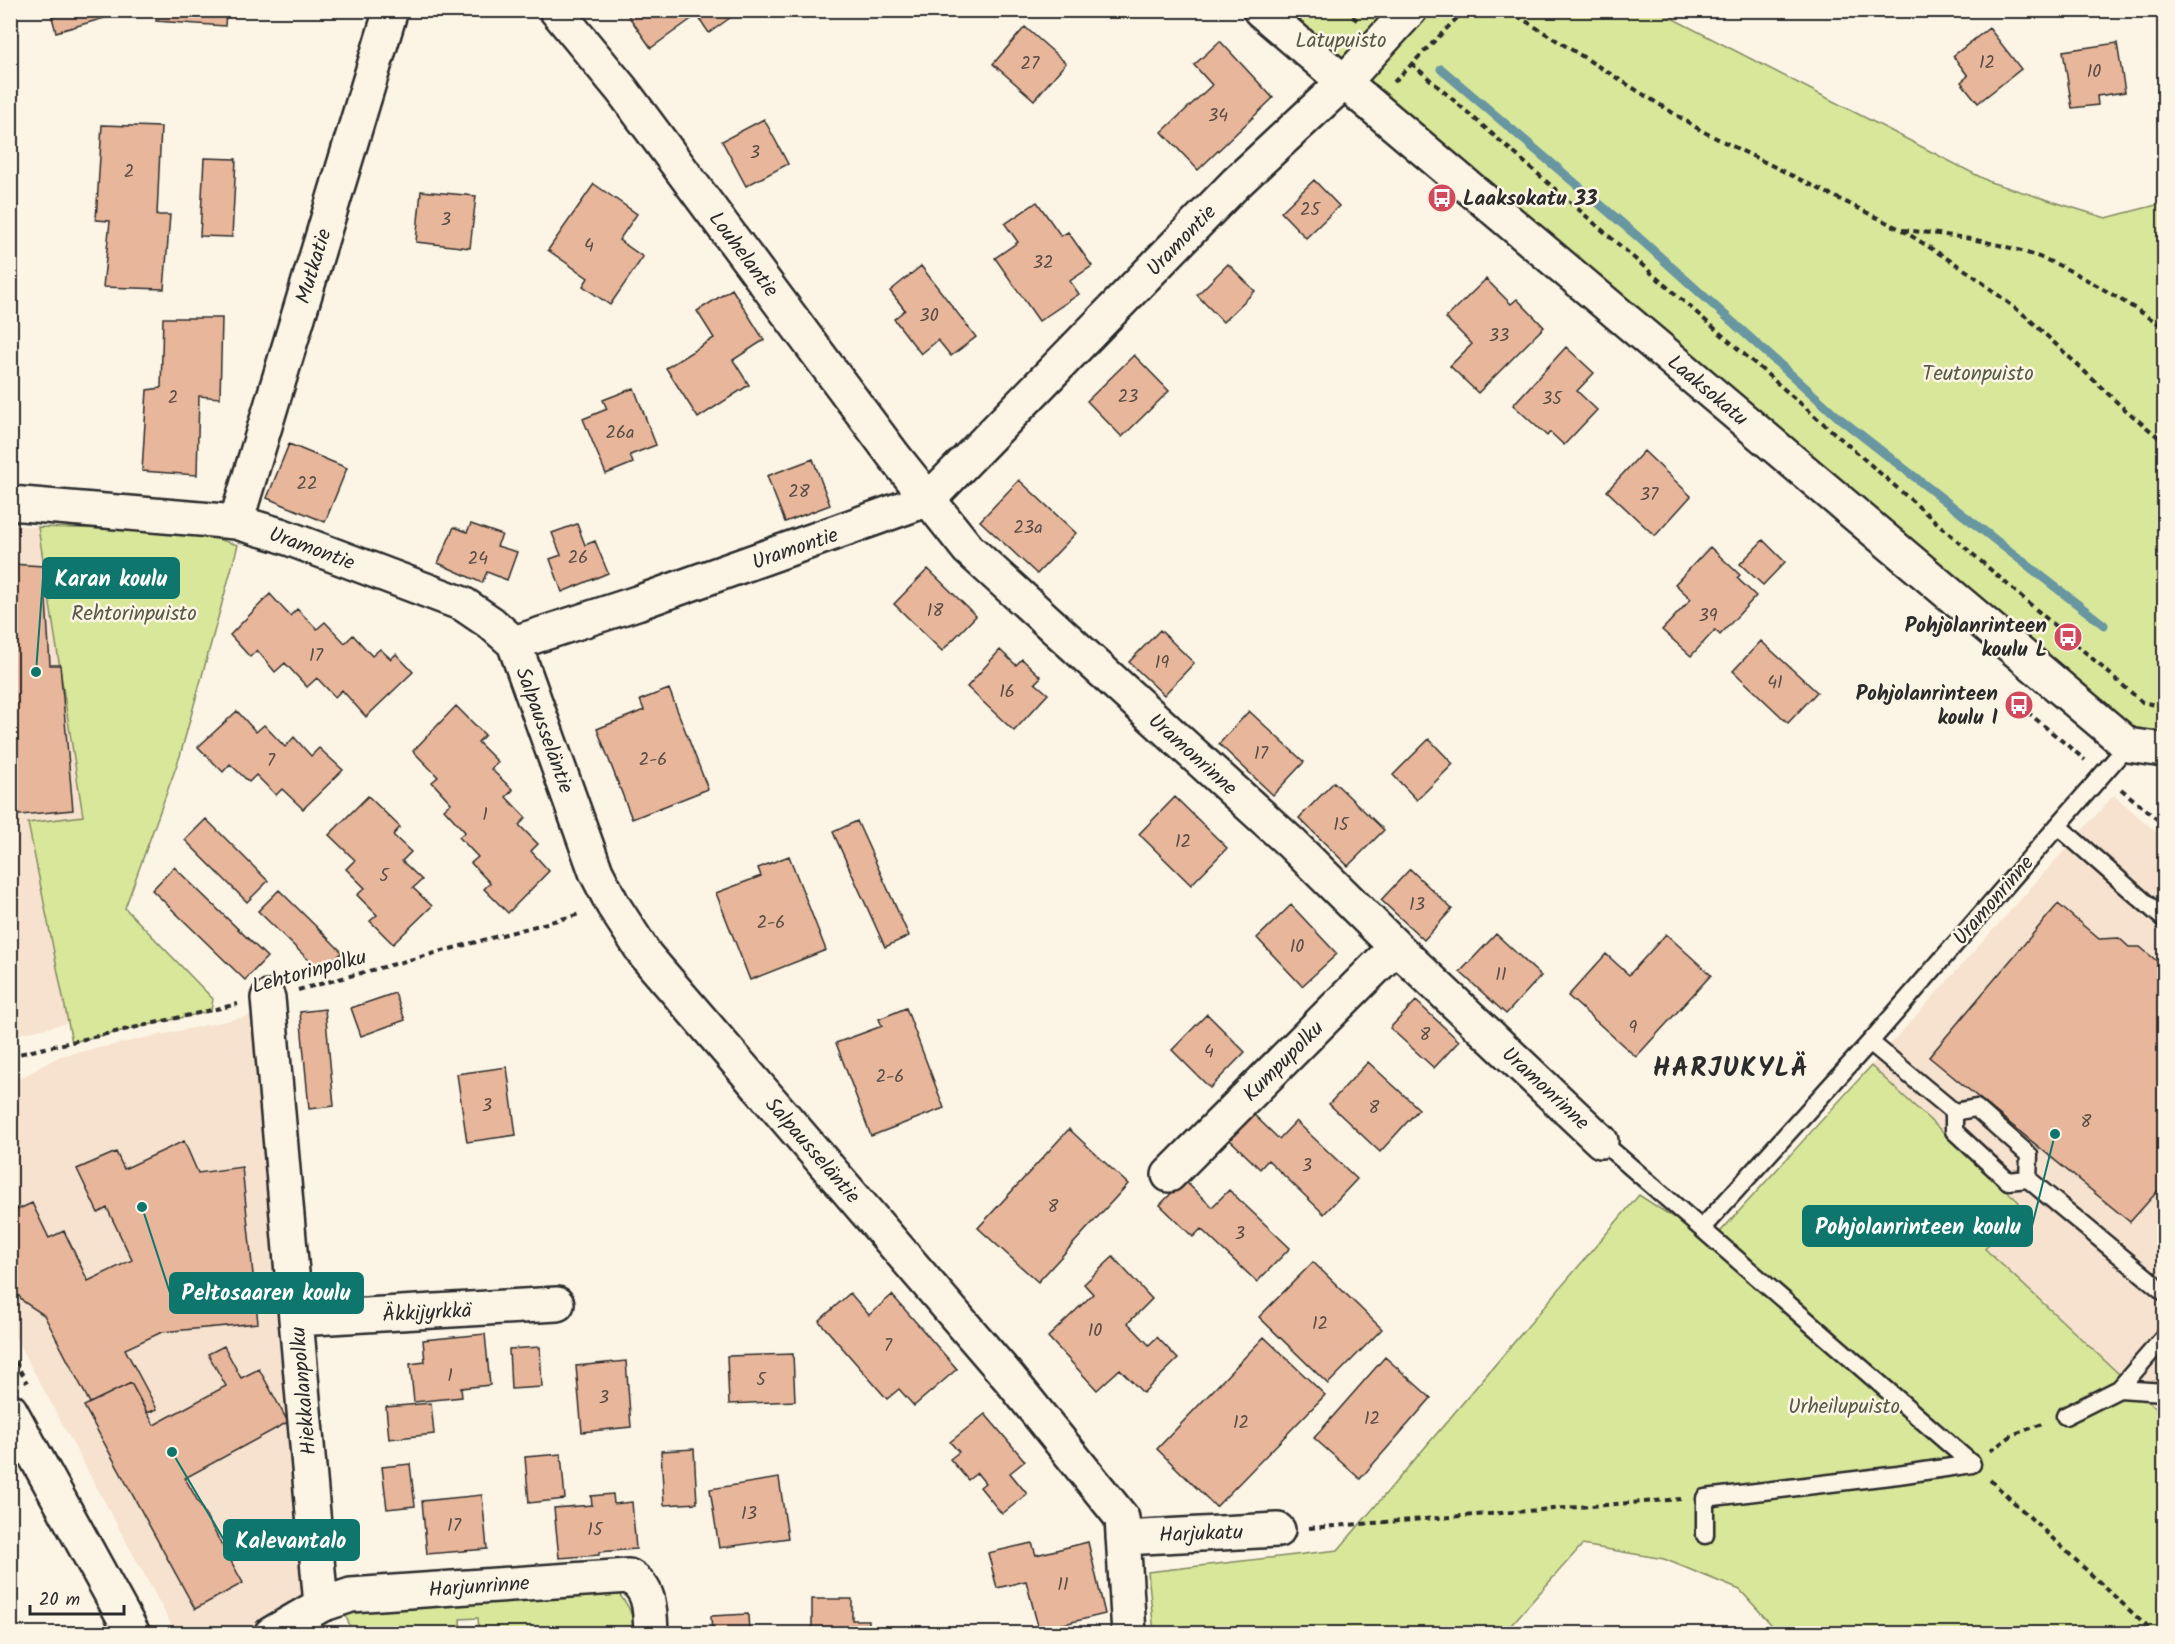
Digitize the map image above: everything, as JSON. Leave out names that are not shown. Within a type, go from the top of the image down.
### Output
[{"type":"street","name":"Mutkatie","points":[[236,522],[391,10]]},
{"type":"street","name":"Louhelantie","points":[[556,10],[622,90],[929,500]]},
{"type":"street","name":"Laaksokatu","points":[[1260,10],[2128,745]]},
{"type":"street","name":"Uramontie","points":[[10,503],[236,522],[463,604],[491,623],[514,643],[649,599],[929,500],[1236,183],[1344,82],[1410,10]]},
{"type":"street","name":"Uramonrinne","points":[[929,500],[968,549],[1290,842],[1396,947],[1602,1141]]},
{"type":"street","name":"Salpausseläntie","points":[[514,643],[596,872],[613,905],[646,956],[1010,1379],[1122,1518],[1130,1634]]},
{"type":"street","points":[[2128,745],[2164,750]]},
{"type":"street","name":"Kumpupolku","points":[[1169,1175],[1396,947]]},
{"type":"street","name":"Hiekkalanpolku","points":[[268,998],[321,1605]]},
{"type":"street","name":"Äkkijyrkkä","points":[[296,1319],[557,1304]]},
{"type":"street","points":[[10,1410],[133,1634]]},
{"type":"street","name":"Harjukatu","points":[[1123,1538],[1278,1530]]},
{"type":"street","name":"Harjunrinne","points":[[271,1634],[321,1605],[351,1595],[630,1576],[640,1582],[646,1592],[650,1606],[651,1634]]},
{"type":"lane","name":"Uramonrinne","points":[[1602,1141],[1702,1228],[1870,1042],[2128,745]]},
{"type":"lane","points":[[2058,826],[2164,919]]},
{"type":"lane","points":[[1870,1042],[1954,1112]]},
{"type":"lane","points":[[1954,1112],[1976,1108],[2029,1155],[2028,1179]]},
{"type":"lane","points":[[1954,1112],[1954,1131],[2008,1181],[2028,1179],[2164,1292]]},
{"type":"lane","points":[[1702,1228],[1972,1464]]},
{"type":"lane","points":[[2065,1416],[2118,1389],[2164,1337]]},
{"type":"lane","points":[[2118,1389],[2164,1392]]},
{"type":"lane","points":[[1705,1535],[1705,1497],[1898,1475],[1972,1464]]},
{"type":"path","points":[[1344,10],[1362,25]]},
{"type":"path","points":[[1465,10],[1412,63],[2142,702],[2164,707]]},
{"type":"path","points":[[1508,10],[1702,131],[1902,230],[1970,273],[2028,318],[2121,406],[2164,442]]},
{"type":"path","points":[[1902,230],[1937,233],[2012,249],[2056,264],[2164,327]]},
{"type":"path","name":"Lehtorinpolku","points":[[10,1056],[268,998],[613,905]]},
{"type":"path","points":[[10,1367],[17,1363]]},
{"type":"path","points":[[2065,1416],[2014,1434],[1972,1464],[2155,1634]]},
{"type":"path","points":[[1278,1530],[1705,1497]]},
{"type":"shaded area","points":[[10,525],[38,527],[83,817],[29,823],[68,1023],[11,1036]]},
{"type":"shaded area","points":[[2114,795],[2164,839],[2164,1416],[1985,1249],[2019,1202],[1871,1066]]},
{"type":"shaded area","points":[[254,1015],[310,1593],[239,1633],[176,1633],[11,1330],[10,1084],[60,1056]]},
{"type":"green space","name":"Teutonpuisto","points":[[1260,11],[1658,11],[1990,182],[2106,218],[2164,203],[2164,750],[2128,745]]},
{"type":"green space","name":"Rehtorinpuisto","points":[[38,527],[189,531],[238,545],[180,756],[125,908],[213,999],[211,1011],[72,1042],[28,823],[83,816]]},
{"type":"green space","name":"Urheilupuisto","points":[[1871,1066],[2019,1202],[1985,1249],[2164,1416],[2164,1633],[1779,1633],[1740,1590],[1664,1559],[1582,1545],[1504,1633],[1154,1633],[1148,1572],[1338,1550],[1639,1195],[1711,1242]]},
{"type":"green space","points":[[616,1591],[632,1616],[634,1627],[610,1629],[607,1630],[607,1634],[479,1633],[478,1618],[460,1619],[461,1633],[353,1633],[344,1612],[347,1608]]},
{"type":"building","points":[[50,10],[106,10],[108,17],[56,32]]},
{"type":"building","points":[[157,10],[226,10],[225,26],[156,21]]},
{"type":"building","points":[[741,10],[709,33],[697,15],[651,48],[625,11]]},
{"type":"building","points":[[1025,27],[1066,63],[1034,100],[993,64]]},
{"type":"building","points":[[1989,28],[2021,69],[1978,103],[1961,82],[1968,76],[1953,56]]},
{"type":"building","points":[[1220,41],[1273,98],[1198,170],[1162,132],[1212,85],[1194,65]]},
{"type":"building","points":[[2117,43],[2125,92],[2097,96],[2098,105],[2072,108],[2063,51]]},
{"type":"building","points":[[2164,47],[2164,83],[2158,48]]},
{"type":"building","points":[[764,119],[788,164],[746,186],[722,141]]},
{"type":"building","points":[[102,125],[161,127],[157,215],[170,215],[164,289],[103,287],[110,221],[96,220]]},
{"type":"building","points":[[204,158],[236,159],[232,237],[200,236]]},
{"type":"building","points":[[1314,180],[1339,206],[1306,238],[1281,212]]},
{"type":"building","points":[[594,184],[637,214],[619,240],[643,257],[610,305],[583,286],[588,278],[548,250]]},
{"type":"building","points":[[421,191],[476,196],[470,248],[416,242]]},
{"type":"building","points":[[1037,202],[1061,236],[1068,232],[1092,266],[1070,281],[1079,294],[1039,321],[995,258],[1018,242],[1005,224]]},
{"type":"building","points":[[1228,264],[1255,291],[1223,322],[1197,295]]},
{"type":"building","points":[[921,266],[976,337],[951,356],[938,340],[921,354],[894,319],[905,310],[890,291]]},
{"type":"building","points":[[1486,279],[1511,304],[1517,299],[1544,327],[1478,393],[1450,366],[1472,344],[1446,318]]},
{"type":"building","points":[[732,289],[764,340],[733,360],[749,385],[698,418],[666,368],[714,338],[697,311]]},
{"type":"building","points":[[163,318],[222,318],[220,398],[199,396],[197,475],[142,471],[147,390],[161,388]]},
{"type":"building","points":[[1566,347],[1594,373],[1577,391],[1597,410],[1564,445],[1550,432],[1547,436],[1513,405]]},
{"type":"building","points":[[1134,355],[1169,391],[1122,437],[1087,401]]},
{"type":"building","points":[[634,388],[656,445],[630,455],[633,463],[606,474],[583,419],[607,409],[603,400]]},
{"type":"building","points":[[289,444],[347,468],[325,522],[267,498]]},
{"type":"building","points":[[1644,451],[1691,496],[1655,536],[1607,491]]},
{"type":"building","points":[[813,459],[830,505],[785,522],[767,476]]},
{"type":"building","points":[[1019,480],[1076,533],[1037,574],[980,521]]},
{"type":"building","points":[[471,524],[502,535],[497,546],[517,552],[507,580],[487,572],[482,583],[438,563],[454,527],[467,532]]},
{"type":"building","points":[[577,524],[585,545],[595,541],[608,573],[562,592],[550,559],[561,555],[552,533]]},
{"type":"building","points":[[1763,540],[1785,562],[1763,585],[1740,564]]},
{"type":"building","points":[[1710,547],[1740,575],[1737,578],[1756,596],[1720,635],[1715,630],[1691,656],[1662,630],[1691,599],[1675,584]]},
{"type":"building","points":[[10,564],[44,566],[50,665],[60,665],[73,810],[10,816]]},
{"type":"building","points":[[928,569],[976,616],[942,651],[894,604]]},
{"type":"building","points":[[270,594],[290,616],[297,609],[317,629],[325,622],[345,643],[353,635],[372,656],[380,649],[391,659],[396,654],[413,672],[366,717],[342,690],[335,697],[317,678],[307,687],[285,663],[275,672],[257,650],[250,657],[230,635]]},
{"type":"building","points":[[1160,630],[1194,663],[1164,695],[1129,662]]},
{"type":"building","points":[[1761,641],[1817,692],[1788,723],[1733,671]]},
{"type":"building","points":[[1000,650],[1016,665],[1022,659],[1041,677],[1035,683],[1048,694],[1014,731],[967,687]]},
{"type":"building","points":[[669,689],[708,789],[632,819],[597,729],[644,710],[640,700]]},
{"type":"building","points":[[456,706],[485,735],[478,742],[498,762],[491,769],[513,790],[506,797],[526,818],[519,825],[538,844],[531,851],[549,871],[508,913],[484,889],[490,883],[471,863],[478,857],[459,837],[465,832],[444,809],[451,803],[432,782],[438,777],[413,751]]},
{"type":"building","points":[[237,711],[256,732],[264,725],[285,747],[294,737],[311,756],[319,748],[343,770],[303,809],[282,789],[276,795],[256,775],[249,782],[230,764],[223,772],[198,747]]},
{"type":"building","points":[[1249,711],[1304,762],[1273,795],[1219,744]]},
{"type":"building","points":[[1429,739],[1453,764],[1417,800],[1393,775]]},
{"type":"building","points":[[1334,782],[1384,830],[1348,866],[1299,818]]},
{"type":"building","points":[[368,796],[400,827],[393,835],[411,852],[402,861],[422,880],[413,888],[432,906],[393,944],[370,921],[377,915],[357,895],[365,888],[346,869],[355,860],[329,835]]},
{"type":"building","points":[[1175,797],[1227,848],[1191,885],[1139,834]]},
{"type":"building","points":[[206,819],[268,881],[247,902],[185,840]]},
{"type":"building","points":[[857,821],[909,936],[885,947],[833,832]]},
{"type":"building","points":[[789,856],[826,950],[750,980],[716,893],[761,876],[758,868]]},
{"type":"building","points":[[174,867],[267,957],[245,980],[152,890]]},
{"type":"building","points":[[1410,869],[1452,909],[1424,940],[1381,900]]},
{"type":"building","points":[[279,890],[342,952],[322,973],[258,911]]},
{"type":"building","points":[[2058,904],[2099,939],[2119,938],[2129,947],[2140,947],[2164,967],[2164,1184],[2130,1222],[1929,1057]]},
{"type":"building","points":[[1291,905],[1337,954],[1302,986],[1257,938]]},
{"type":"building","points":[[1496,934],[1541,976],[1506,1014],[1460,972]]},
{"type":"building","points":[[1666,934],[1711,975],[1636,1057],[1568,996],[1606,954],[1629,975]]},
{"type":"building","points":[[395,993],[405,1020],[361,1036],[351,1008]]},
{"type":"building","points":[[1416,1001],[1459,1041],[1434,1068],[1390,1028]]},
{"type":"building","points":[[906,1008],[944,1108],[871,1136],[836,1043],[882,1026],[879,1019]]},
{"type":"building","points":[[325,1009],[334,1106],[309,1109],[300,1012]]},
{"type":"building","points":[[1207,1014],[1245,1052],[1210,1088],[1172,1050]]},
{"type":"building","points":[[1368,1062],[1419,1109],[1380,1152],[1329,1104]]},
{"type":"building","points":[[507,1067],[516,1135],[467,1142],[457,1074]]},
{"type":"building","points":[[1251,1112],[1279,1139],[1296,1121],[1357,1179],[1324,1214],[1268,1160],[1260,1169],[1227,1137]]},
{"type":"building","points":[[1069,1129],[1128,1184],[1038,1282],[978,1228]]},
{"type":"building","points":[[184,1141],[198,1173],[242,1167],[258,1323],[162,1332],[125,1349],[157,1409],[147,1413],[131,1383],[90,1403],[44,1315],[24,1302],[10,1286],[10,1213],[32,1203],[49,1238],[64,1231],[88,1281],[132,1260],[107,1208],[98,1213],[77,1169],[116,1152],[124,1169]]},
{"type":"building","points":[[1184,1180],[1212,1207],[1229,1190],[1290,1248],[1257,1282],[1201,1229],[1193,1237],[1160,1205]]},
{"type":"building","points":[[1113,1257],[1152,1299],[1128,1323],[1149,1345],[1157,1337],[1178,1359],[1143,1393],[1120,1369],[1097,1390],[1048,1337],[1093,1294],[1084,1284]]},
{"type":"building","points":[[1313,1262],[1382,1329],[1328,1384],[1259,1317]]},
{"type":"building","points":[[850,1293],[869,1315],[892,1295],[957,1369],[914,1406],[899,1389],[887,1399],[819,1321]]},
{"type":"building","points":[[485,1334],[490,1385],[461,1388],[462,1397],[414,1402],[410,1364],[425,1362],[423,1340]]},
{"type":"building","points":[[1264,1337],[1325,1395],[1216,1507],[1157,1449]]},
{"type":"building","points":[[224,1346],[241,1378],[259,1369],[288,1422],[185,1478],[243,1583],[195,1609],[84,1406],[131,1383],[154,1425],[226,1386],[208,1354]]},
{"type":"building","points":[[540,1347],[542,1387],[511,1389],[509,1349]]},
{"type":"building","points":[[793,1354],[795,1401],[729,1404],[727,1356]]},
{"type":"building","points":[[1385,1357],[1431,1398],[1360,1479],[1314,1438]]},
{"type":"building","points":[[626,1361],[631,1427],[582,1432],[576,1366]]},
{"type":"building","points":[[431,1403],[434,1434],[389,1439],[386,1407]]},
{"type":"building","points":[[985,1414],[1025,1461],[1010,1473],[1027,1494],[1002,1514],[980,1487],[985,1483],[977,1473],[968,1480],[950,1459],[959,1452],[950,1442]]},
{"type":"building","points":[[694,1449],[697,1503],[664,1505],[661,1451]]},
{"type":"building","points":[[561,1454],[565,1499],[529,1503],[525,1457]]},
{"type":"building","points":[[410,1464],[415,1506],[387,1509],[382,1467]]},
{"type":"building","points":[[779,1478],[788,1538],[719,1548],[710,1489]]},
{"type":"building","points":[[613,1494],[614,1504],[632,1502],[636,1549],[559,1558],[554,1508],[592,1505],[591,1496]]},
{"type":"building","points":[[482,1495],[487,1549],[427,1554],[422,1501]]},
{"type":"building","points":[[1088,1542],[1105,1614],[1039,1630],[1026,1581],[997,1588],[988,1553],[1032,1543],[1036,1555]]},
{"type":"building","points":[[812,1599],[852,1599],[852,1620],[869,1620],[869,1634],[812,1634]]},
{"type":"building","points":[[748,1614],[749,1634],[712,1634],[711,1616]]},
{"type":"waterway","points":[[1441,69],[1637,236],[1838,417],[2104,625]]},
{"type":"place","name":"Laaksokatu 33","points":[[1442,198]]},
{"type":"place","name":"Pohjolanrinteen koulu L","points":[[2068,637]]},
{"type":"place","name":"Karan koulu","points":[[36,672]]},
{"type":"place","name":"Pohjolanrinteen koulu I","points":[[2019,705]]},
{"type":"place","name":"Pohjolanrinteen koulu","points":[[2055,1134]]},
{"type":"place","name":"Peltosaaren koulu","points":[[142,1207]]},
{"type":"place","name":"Kalevantalo","points":[[172,1452]]},
{"type":"district","name":"HARJUKYLÄ","points":[[1731,1067]]},
{"type":"park label","name":"Latupuisto","points":[[1341,40]]}]
